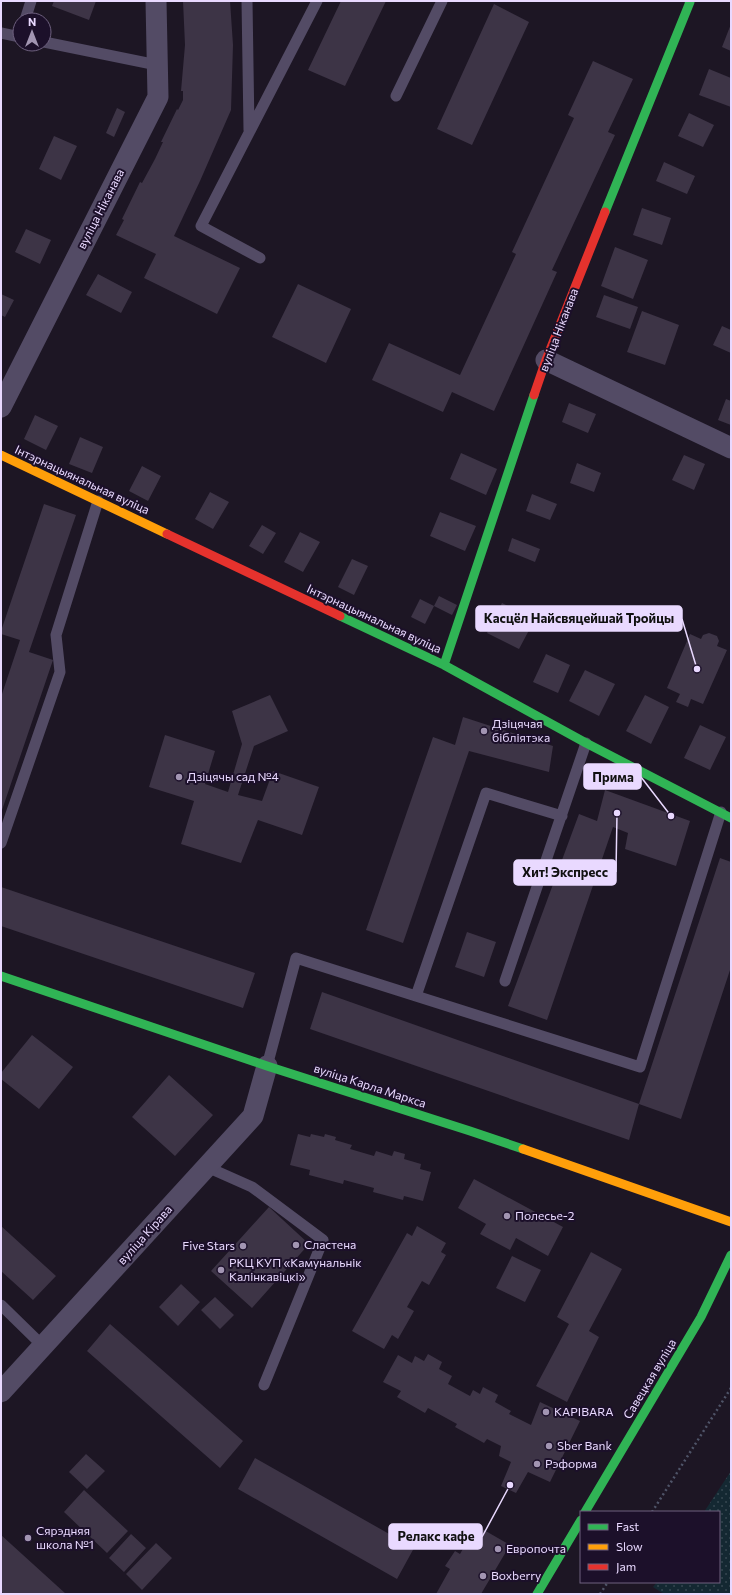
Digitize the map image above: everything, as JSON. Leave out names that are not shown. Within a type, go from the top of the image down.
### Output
[{"type":"street","name":"вуліца Ніканава","points":[[1,406],[158,97],[156,1]]},
{"type":"street","name":"вуліца Ніканава","points":[[444,666],[546,360],[690,2],[688,1]]},
{"type":"street","points":[[546,360],[731,448]]},
{"type":"street","name":"Інтэрнацыянальная вуліца","points":[[1,455],[444,666],[586,743],[726,815]]},
{"type":"street","name":"вуліца Карла Маркса","points":[[1,976],[267,1066],[470,1131],[731,1222]]},
{"type":"street","name":"вуліца Кірава","points":[[1,1392],[44,1347],[253,1116],[267,1066]]},
{"type":"street","name":"Савецкая вуліца","points":[[587,1511],[701,1317],[731,1255]]},
{"type":"street","points":[[537,1594],[580,1522]]},
{"type":"lane","points":[[28,12],[31,1]]},
{"type":"lane","points":[[247,1],[249,133]]},
{"type":"lane","points":[[260,258],[201,226],[317,1]]},
{"type":"lane","points":[[396,96],[442,1]]},
{"type":"lane","points":[[1,33],[12,35]]},
{"type":"lane","points":[[52,44],[157,65]]},
{"type":"lane","points":[[1,843],[60,672],[56,635],[98,501]]},
{"type":"lane","points":[[505,980],[586,743]]},
{"type":"lane","points":[[416,996],[486,793],[562,816]]},
{"type":"lane","points":[[267,1066],[296,958],[640,1068],[726,815]]},
{"type":"lane","points":[[207,1167],[252,1187],[323,1240],[264,1385]]},
{"type":"lane","points":[[1,1305],[44,1347]]},
{"type":"path","points":[[653,1511],[731,1388]]},
{"type":"path","points":[[600,1594],[607,1583]]},
{"type":"shaded area","points":[[731,1471],[731,1594],[664,1594],[653,1587],[656,1583],[720,1583],[720,1511],[705,1511]]},
{"type":"building","points":[[54,1],[96,1],[89,20],[52,6]]},
{"type":"building","points":[[183,1],[230,1],[233,45],[231,110],[174,236],[240,268],[217,314],[144,278],[156,254],[116,235],[140,182],[142,183],[155,159],[163,142],[161,142],[183,100],[183,91],[181,91],[185,45]]},
{"type":"building","points":[[341,1],[386,1],[345,86],[308,70]]},
{"type":"building","points":[[494,4],[529,22],[472,145],[437,129]]},
{"type":"building","points":[[731,24],[731,51],[722,47]]},
{"type":"building","points":[[593,61],[633,79],[608,132],[615,135],[552,270],[557,272],[494,411],[452,392],[443,412],[372,380],[389,343],[460,375],[516,254],[512,252],[574,118],[568,115]]},
{"type":"building","points":[[709,69],[731,78],[731,107],[699,95]]},
{"type":"building","points":[[117,108],[125,112],[114,137],[106,133]]},
{"type":"building","points":[[689,113],[714,125],[703,147],[678,136]]},
{"type":"building","points":[[54,136],[77,146],[61,180],[39,169]]},
{"type":"building","points":[[664,162],[695,176],[687,194],[656,181]]},
{"type":"building","points":[[642,208],[671,218],[662,245],[633,235]]},
{"type":"building","points":[[26,229],[51,240],[40,264],[15,252]]},
{"type":"building","points":[[615,247],[648,260],[633,299],[601,286]]},
{"type":"building","points":[[98,274],[132,292],[121,313],[86,295]]},
{"type":"building","points":[[298,284],[351,309],[326,363],[272,337]]},
{"type":"building","points":[[1,294],[14,300],[5,317],[1,315]]},
{"type":"building","points":[[604,295],[638,307],[630,329],[596,317]]},
{"type":"building","points":[[642,311],[679,325],[665,365],[627,352]]},
{"type":"building","points":[[722,326],[731,330],[731,353],[713,345]]},
{"type":"building","points":[[726,399],[731,401],[731,425],[718,420]]},
{"type":"building","points":[[569,403],[596,414],[588,433],[562,422]]},
{"type":"building","points":[[35,415],[58,426],[46,450],[24,439]]},
{"type":"building","points":[[80,437],[103,447],[92,473],[69,464]]},
{"type":"building","points":[[461,453],[497,469],[486,495],[450,479]]},
{"type":"building","points":[[684,455],[705,464],[694,490],[672,480]]},
{"type":"building","points":[[577,463],[601,473],[594,492],[570,483]]},
{"type":"building","points":[[142,466],[161,476],[148,501],[129,491]]},
{"type":"building","points":[[210,492],[229,502],[213,529],[195,519]]},
{"type":"building","points":[[532,494],[557,504],[550,520],[526,511]]},
{"type":"building","points":[[44,504],[76,515],[29,652],[53,660],[1,813],[1,697],[20,640],[1,634],[1,631]]},
{"type":"building","points":[[440,512],[476,526],[465,551],[430,536]]},
{"type":"building","points":[[262,525],[276,533],[263,554],[249,546]]},
{"type":"building","points":[[300,532],[320,542],[303,572],[284,562]]},
{"type":"building","points":[[512,538],[540,549],[535,562],[508,551]]},
{"type":"building","points":[[352,559],[368,566],[354,595],[338,587]]},
{"type":"building","points":[[439,596],[457,605],[452,615],[434,606]]},
{"type":"building","points":[[420,599],[434,606],[425,624],[411,617]]},
{"type":"building","points":[[502,603],[535,619],[519,649],[487,633]]},
{"type":"building","points":[[709,633],[717,636],[719,641],[717,646],[727,650],[703,704],[691,699],[688,707],[676,702],[680,694],[667,688],[690,634],[701,639],[703,635]]},
{"type":"building","points":[[546,654],[570,665],[558,693],[533,682]]},
{"type":"building","points":[[585,670],[615,684],[599,716],[569,701]]},
{"type":"building","name":"Дзіцячы сад №4","points":[[270,695],[288,731],[254,746],[238,795],[262,801],[273,771],[319,787],[302,835],[258,820],[241,863],[181,844],[194,801],[149,787],[165,735],[215,751],[205,784],[228,792],[242,744],[232,711]]},
{"type":"building","points":[[645,695],[669,707],[651,744],[626,731]]},
{"type":"building","points":[[463,717],[553,746],[549,772],[469,751],[403,943],[366,930],[433,737],[455,745]]},
{"type":"building","points":[[700,725],[726,737],[710,770],[684,758]]},
{"type":"building","points":[[605,790],[690,821],[676,866],[625,849],[628,833],[613,827],[547,1020],[508,1006],[579,814],[597,821]]},
{"type":"building","points":[[720,858],[731,862],[731,967],[681,1119],[639,1104]]},
{"type":"building","points":[[1,887],[255,973],[243,1008],[1,926]]},
{"type":"building","points":[[467,932],[496,942],[484,977],[455,967]]},
{"type":"building","points":[[322,992],[639,1104],[629,1140],[310,1029]]},
{"type":"building","points":[[32,1035],[73,1067],[39,1109],[1,1079],[1,1073]]},
{"type":"building","points":[[169,1075],[213,1115],[175,1156],[132,1117]]},
{"type":"building","points":[[298,1134],[310,1137],[311,1134],[324,1137],[325,1134],[336,1137],[335,1140],[352,1145],[350,1149],[374,1156],[376,1151],[392,1156],[394,1151],[405,1154],[404,1159],[421,1164],[420,1169],[431,1172],[423,1201],[404,1196],[403,1200],[373,1192],[374,1188],[344,1180],[343,1184],[309,1175],[310,1170],[290,1165]]},
{"type":"building","name":"Полесье-2","points":[[474,1179],[563,1227],[548,1256],[516,1238],[510,1250],[480,1234],[486,1224],[458,1208]]},
{"type":"building","points":[[269,1207],[309,1244],[252,1308],[211,1271]]},
{"type":"building","points":[[1,1226],[56,1276],[33,1300],[1,1271]]},
{"type":"building","points":[[417,1226],[446,1243],[441,1252],[446,1255],[429,1285],[422,1281],[407,1307],[414,1311],[398,1339],[392,1335],[384,1349],[352,1331],[407,1233],[412,1236]]},
{"type":"building","points":[[591,1252],[622,1269],[589,1331],[599,1337],[567,1402],[536,1386],[569,1324],[557,1317]]},
{"type":"building","points":[[512,1256],[541,1270],[525,1302],[496,1288]]},
{"type":"building","points":[[181,1284],[200,1302],[178,1326],[159,1307]]},
{"type":"building","points":[[215,1297],[234,1315],[220,1329],[201,1310]]},
{"type":"building","points":[[110,1324],[243,1441],[220,1468],[87,1351]]},
{"type":"building","points":[[428,1354],[442,1362],[439,1369],[452,1376],[448,1384],[470,1396],[473,1390],[480,1394],[483,1387],[498,1395],[495,1402],[511,1411],[509,1414],[531,1425],[540,1402],[580,1421],[550,1482],[528,1472],[516,1493],[501,1486],[511,1462],[499,1456],[501,1446],[487,1439],[484,1443],[455,1427],[457,1424],[428,1408],[425,1413],[397,1397],[401,1391],[383,1382],[398,1355],[412,1363],[415,1356],[424,1361]]},
{"type":"building","points":[[86,1454],[105,1471],[87,1489],[69,1472]]},
{"type":"building","points":[[255,1458],[414,1548],[397,1579],[238,1489]]},
{"type":"building","points":[[84,1490],[128,1531],[107,1553],[64,1512]]},
{"type":"building","points":[[477,1526],[510,1545],[481,1594],[436,1594],[450,1569],[445,1566],[455,1551],[460,1554],[464,1547],[460,1544],[469,1529],[473,1531]]},
{"type":"building","points":[[131,1534],[146,1548],[124,1572],[109,1558]]},
{"type":"building","points":[[1,1535],[66,1594],[4,1594],[1,1591]]},
{"type":"building","points":[[156,1543],[172,1558],[142,1590],[126,1574]]},
{"type":"traffic: fast","points":[[605,212],[690,2],[689,1]]},
{"type":"traffic: fast","points":[[444,665],[534,395]]},
{"type":"traffic: fast","points":[[340,616],[444,665],[586,743],[731,818]]},
{"type":"traffic: fast","points":[[1,976],[267,1066],[523,1149]]},
{"type":"traffic: fast","points":[[586,1511],[701,1317],[731,1255]]},
{"type":"traffic: fast","points":[[537,1594],[580,1522]]},
{"type":"traffic: slow","points":[[1,455],[167,534]]},
{"type":"traffic: slow","points":[[523,1149],[731,1222]]},
{"type":"traffic: jam","points":[[534,395],[546,360],[605,212]]},
{"type":"traffic: jam","points":[[167,534],[340,616]]},
{"type":"place","name":"Касцёл Найсвяцейшай Тройцы","points":[[697,669]]},
{"type":"place","name":"Дзіцячая бібліятэка","points":[[484,731]]},
{"type":"place","name":"Дзіцячы сад №4","points":[[179,777]]},
{"type":"place","name":"Хит! Экспресс","points":[[617,813]]},
{"type":"place","name":"Прима","points":[[671,816]]},
{"type":"place","name":"Полесье-2","points":[[507,1216]]},
{"type":"place","name":"Сластена","points":[[296,1245]]},
{"type":"place","name":"Five Stars","points":[[243,1246]]},
{"type":"place","name":"РКЦ КУП «Камунальнік Калінкавіцкі»","points":[[221,1270]]},
{"type":"place","name":"KAPIBARA","points":[[546,1412]]},
{"type":"place","name":"Sber Bank","points":[[549,1446]]},
{"type":"place","name":"Рэформа","points":[[537,1464]]},
{"type":"place","name":"Релакс кафе","points":[[510,1485]]},
{"type":"place","name":"Сярэдняя школа №1","points":[[28,1538]]},
{"type":"place","name":"Европочта","points":[[498,1549]]},
{"type":"place","name":"Boxberry","points":[[483,1576]]}]
